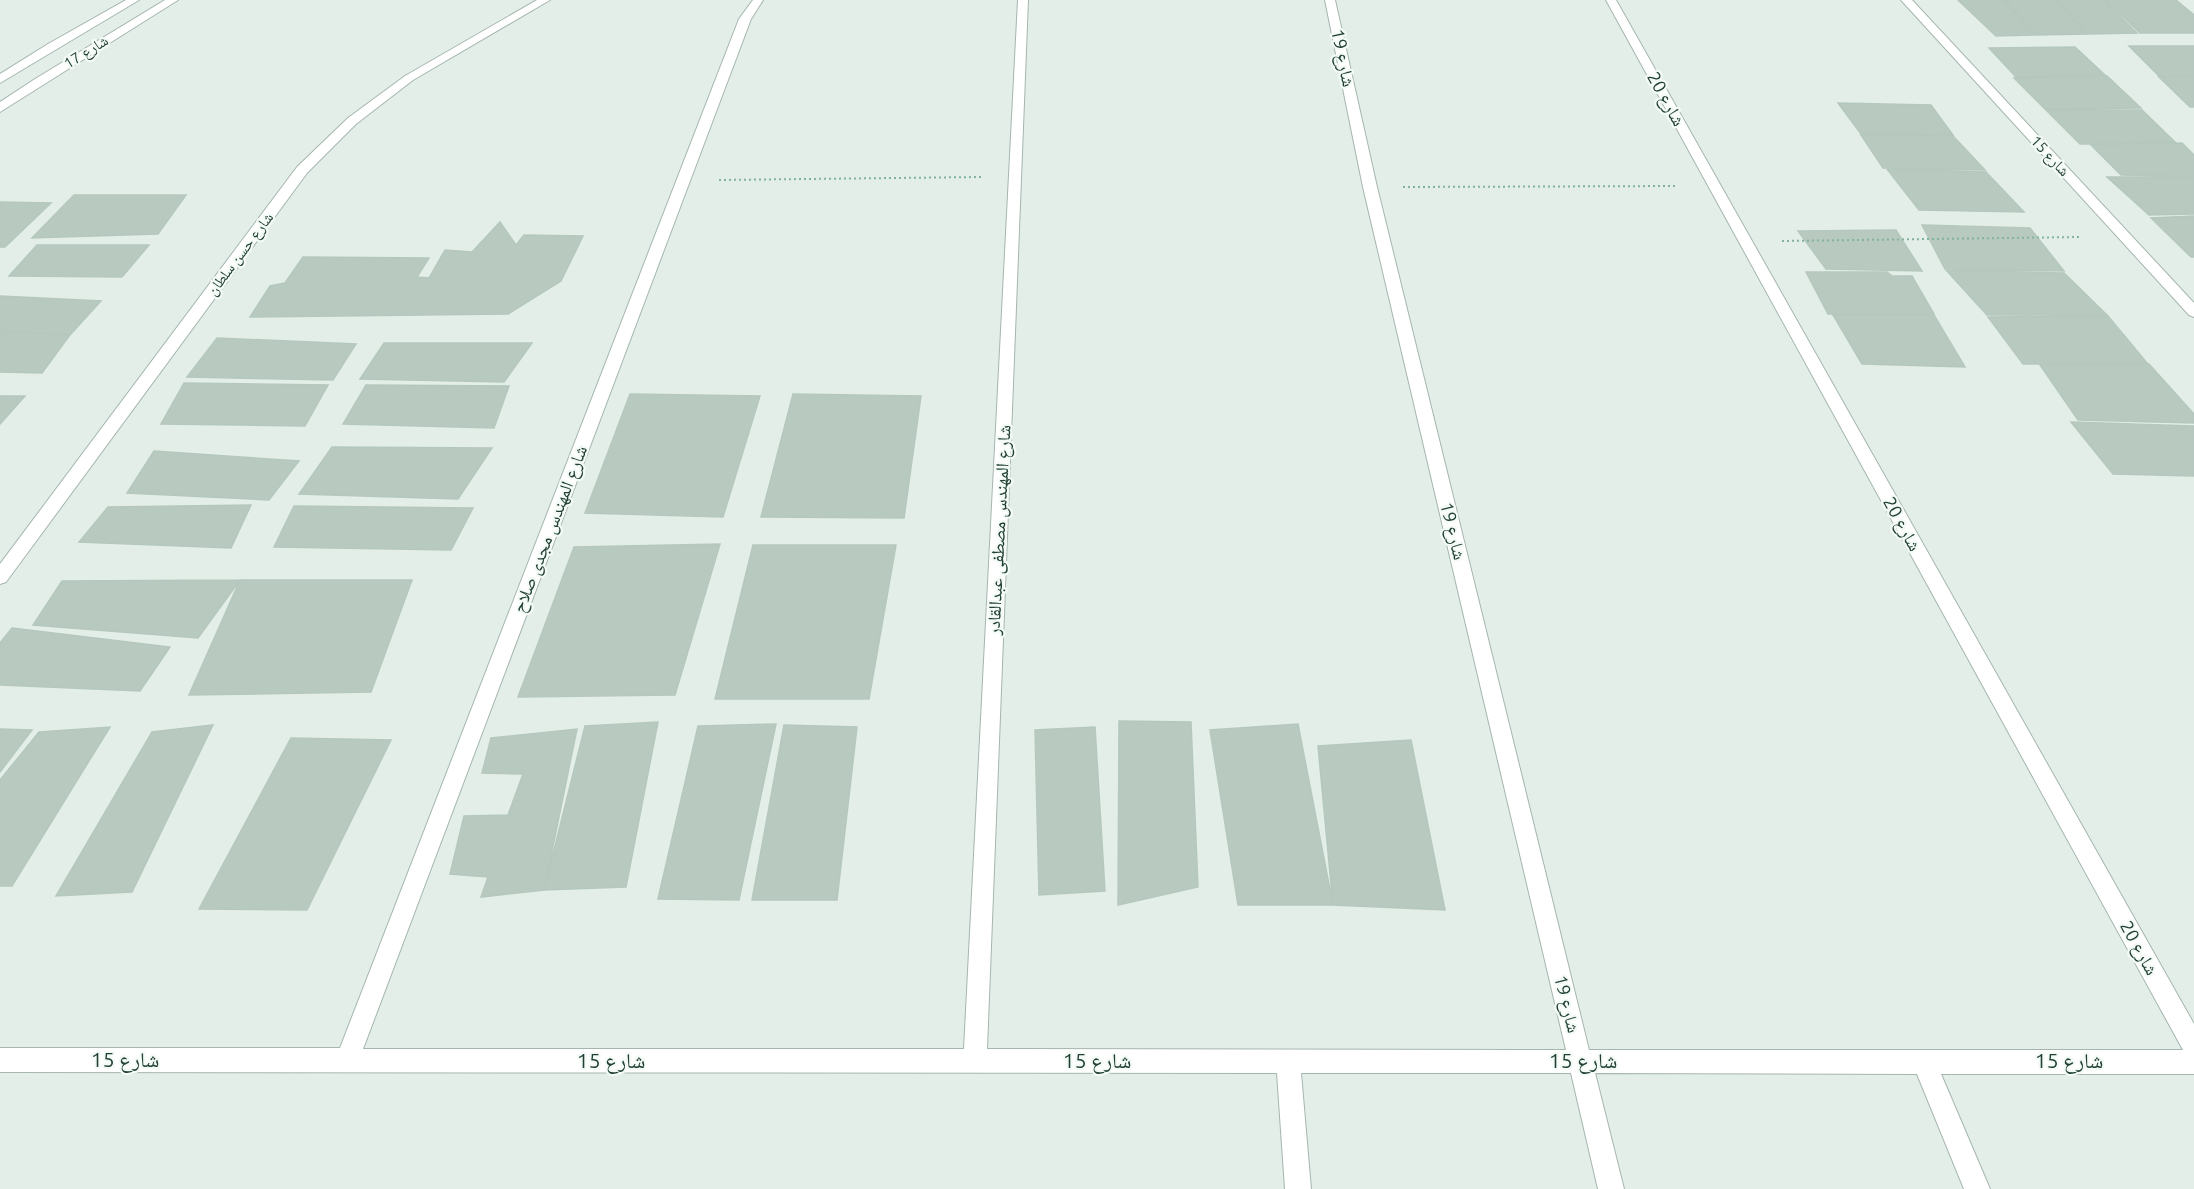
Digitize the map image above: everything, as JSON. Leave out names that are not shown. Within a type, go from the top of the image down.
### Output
[{"type":"street","name":"شارع 17","points":[[0,79],[52,46],[134,0]]},
{"type":"street","name":"شارع 17","points":[[0,108],[39,81],[173,0]]},
{"type":"street","name":"شارع حسن سلطان","points":[[0,577],[302,170],[352,121],[409,78],[544,0]]},
{"type":"street","name":"شارع المهندس مجدى صلاح","points":[[347,1060],[745,18],[759,0]]},
{"type":"street","name":"شارع المهندس مصطفى عبدالقادر","points":[[975,1061],[1023,0]]},
{"type":"street","name":"شارع 19","points":[[1330,0],[1370,187],[1611,1189]]},
{"type":"street","name":"شارع 20","points":[[1611,0],[2194,1047]]},
{"type":"street","name":"شارع 15","points":[[1906,0],[2194,312]]},
{"type":"street","name":"شارع 15","points":[[0,1060],[2194,1062]]},
{"type":"street","points":[[1288,1062],[1298,1189]]},
{"type":"street","points":[[1924,1062],[1977,1189]]},
{"type":"path","points":[[683,180],[1015,177]]},
{"type":"path","points":[[1370,187],[1714,186]]},
{"type":"path","points":[[1745,241],[2124,237]]},
{"type":"building","points":[[1958,0],[2002,0],[2036,35],[1996,36]]},
{"type":"building","points":[[2004,0],[2054,0],[2087,34],[2037,35]]},
{"type":"building","points":[[2056,0],[2103,0],[2137,33],[2088,34]]},
{"type":"building","points":[[2105,0],[2176,0],[2194,15],[2194,33],[2140,33]]},
{"type":"building","points":[[2129,46],[2194,46],[2194,76],[2159,76]]},
{"type":"building","points":[[2075,47],[2105,75],[2016,77],[1989,48]]},
{"type":"building","points":[[2107,76],[2141,108],[2045,109],[2014,78]]},
{"type":"building","points":[[2159,77],[2194,77],[2194,107],[2190,107]]},
{"type":"building","points":[[1838,103],[1931,105],[1953,135],[1861,134]]},
{"type":"building","points":[[2046,110],[2142,110],[2175,142],[2080,144]]},
{"type":"building","points":[[1861,135],[1953,136],[1985,170],[1883,168]]},
{"type":"building","points":[[2182,143],[2194,155],[2194,176],[2121,175],[2091,145]]},
{"type":"building","points":[[1887,169],[1986,172],[2024,212],[1919,210]]},
{"type":"building","points":[[2107,177],[2194,177],[2194,214],[2149,215]]},
{"type":"building","points":[[74,195],[186,195],[158,234],[32,238]]},
{"type":"building","points":[[0,202],[51,203],[5,247],[0,247]]},
{"type":"building","points":[[2194,216],[2194,257],[2191,257],[2151,218]]},
{"type":"building","points":[[500,222],[516,245],[524,235],[583,236],[561,281],[508,314],[250,317],[270,286],[285,283],[303,257],[429,258],[417,277],[429,278],[445,250],[472,252]]},
{"type":"building","points":[[1922,225],[2030,228],[2064,271],[1945,269]]},
{"type":"building","points":[[1896,230],[1922,271],[1826,269],[1798,231]]},
{"type":"building","points":[[37,245],[149,245],[122,277],[9,276]]},
{"type":"building","points":[[1946,270],[2064,273],[2107,315],[1987,315]]},
{"type":"building","points":[[1806,272],[1887,272],[1892,276],[1912,276],[1934,314],[1828,314]]},
{"type":"building","points":[[0,296],[101,301],[70,335],[0,331]]},
{"type":"building","points":[[1833,315],[1934,315],[1965,367],[1862,364]]},
{"type":"building","points":[[2108,316],[2147,363],[2023,364],[1988,317]]},
{"type":"building","points":[[0,331],[70,335],[42,373],[0,372]]},
{"type":"building","points":[[217,338],[356,344],[333,380],[187,377]]},
{"type":"building","points":[[384,343],[532,343],[504,382],[360,379]]},
{"type":"building","points":[[2149,364],[2194,414],[2194,423],[2078,420],[2040,365]]},
{"type":"building","points":[[184,383],[328,385],[305,426],[161,424]]},
{"type":"building","points":[[366,385],[509,386],[494,428],[343,424]]},
{"type":"building","points":[[630,394],[760,396],[723,517],[585,513]]},
{"type":"building","points":[[793,394],[921,396],[904,518],[761,517]]},
{"type":"building","points":[[0,396],[25,396],[0,424]]},
{"type":"building","points":[[2071,422],[2194,426],[2194,476],[2113,474]]},
{"type":"building","points":[[332,447],[492,448],[458,499],[299,494]]},
{"type":"building","points":[[154,451],[299,461],[269,500],[127,493]]},
{"type":"building","points":[[251,505],[231,548],[79,542],[108,507]]},
{"type":"building","points":[[294,506],[473,508],[451,550],[274,547]]},
{"type":"building","points":[[720,544],[675,695],[518,697],[574,547]]},
{"type":"building","points":[[753,545],[896,545],[869,699],[715,699]]},
{"type":"building","points":[[240,580],[412,580],[371,692],[189,695]]},
{"type":"building","points":[[240,580],[198,638],[33,625],[62,581]]},
{"type":"building","points":[[12,628],[170,647],[140,691],[0,685],[0,643]]},
{"type":"building","points":[[1119,721],[1191,722],[1198,887],[1118,905]]},
{"type":"building","points":[[658,722],[626,887],[544,890],[585,726]]},
{"type":"building","points":[[776,724],[739,900],[658,899],[698,726]]},
{"type":"building","points":[[1298,724],[1333,905],[1238,905],[1210,730]]},
{"type":"building","points":[[213,725],[132,892],[56,896],[152,732]]},
{"type":"building","points":[[784,725],[857,727],[837,900],[752,900]]},
{"type":"building","points":[[110,727],[12,886],[0,886],[0,780],[39,732]]},
{"type":"building","points":[[1095,727],[1105,891],[1039,895],[1035,730]]},
{"type":"building","points":[[0,729],[32,730],[0,772]]},
{"type":"building","points":[[577,729],[544,890],[481,897],[488,877],[450,874],[464,816],[508,815],[523,774],[482,773],[491,738]]},
{"type":"building","points":[[291,738],[391,740],[307,910],[199,909]]},
{"type":"building","points":[[1411,740],[1445,910],[1333,905],[1318,746]]}]
